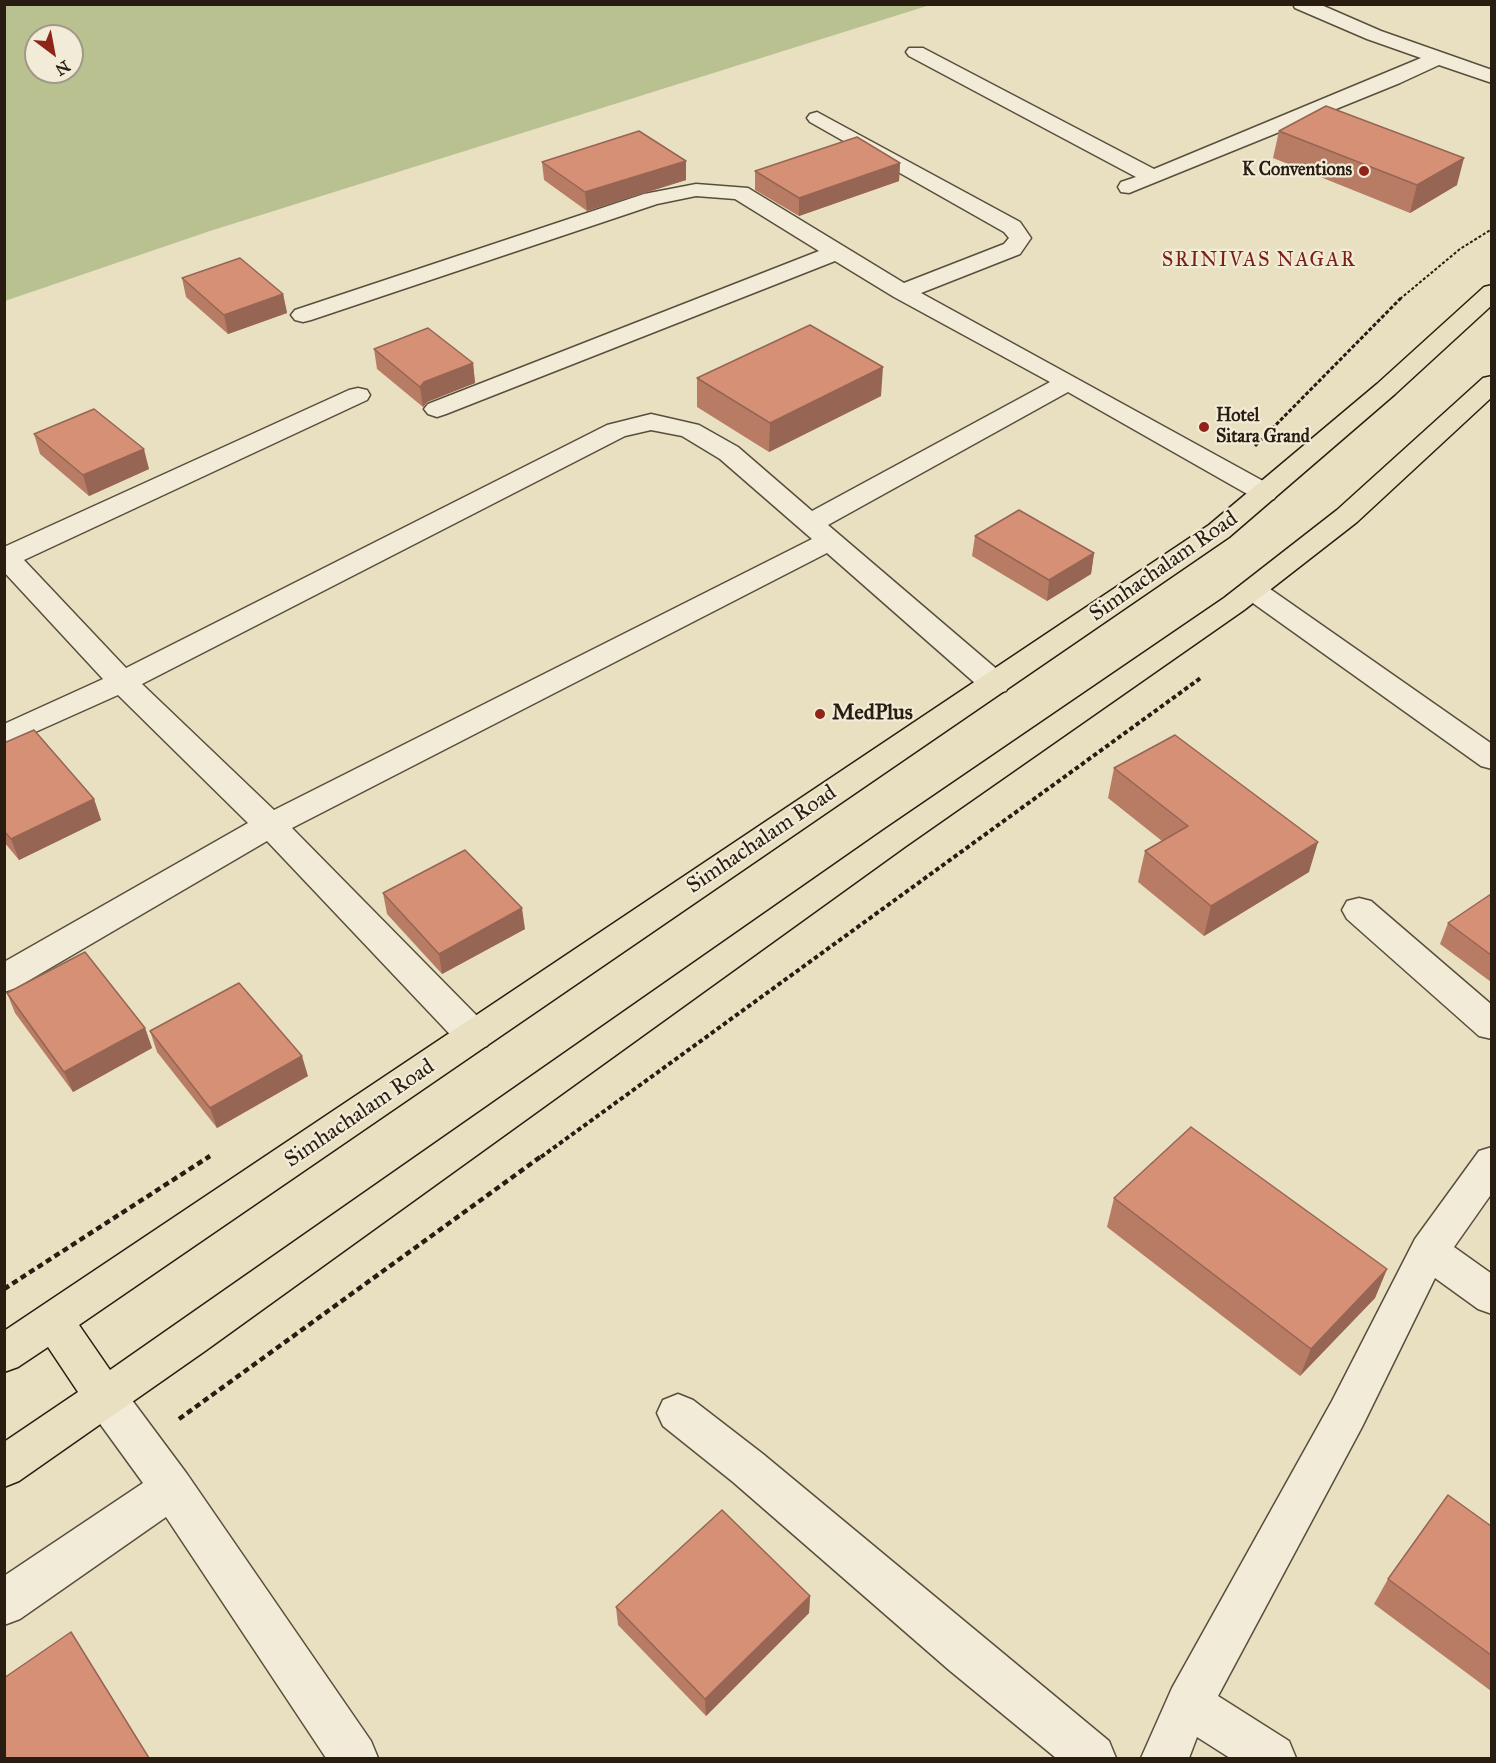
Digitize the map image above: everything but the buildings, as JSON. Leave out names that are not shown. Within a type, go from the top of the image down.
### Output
[{"type":"main road","name":"Simhachalam Road","points":[[4,1354],[1219,531],[1386,389],[1491,292]]},
{"type":"main road","points":[[4,1467],[105,1398],[895,838],[1253,590],[1347,516],[1491,383]]},
{"type":"main road","points":[[53,1321],[105,1398]]},
{"type":"street","points":[[1302,4],[1374,35],[1491,77]]},
{"type":"street","points":[[916,52],[1153,177]]},
{"type":"street","points":[[1129,187],[1382,84],[1439,57]]},
{"type":"street","points":[[817,118],[1012,227],[1020,238],[1012,249],[902,292]]},
{"type":"street","points":[[303,315],[531,237],[652,199],[696,190],[740,193],[902,292],[1265,493]]},
{"type":"street","points":[[437,409],[837,252]]},
{"type":"street","points":[[4,979],[270,825],[821,531],[1068,382]]},
{"type":"street","points":[[358,395],[5,558],[122,682],[270,825],[474,1036]]},
{"type":"street","points":[[4,736],[122,682],[561,460],[616,429],[651,422],[690,430],[729,453],[995,684]]},
{"type":"street","points":[[1253,590],[1491,759]]},
{"type":"street","points":[[1359,910],[1491,1026]]},
{"type":"street","points":[[1165,1758],[1188,1704],[1347,1414],[1430,1251],[1491,1162]]},
{"type":"street","points":[[1430,1251],[1491,1297]]},
{"type":"street","points":[[105,1398],[172,1488],[354,1758]]},
{"type":"street","points":[[678,1413],[748,1468],[965,1654],[1092,1758]]},
{"type":"street","points":[[4,1603],[172,1488]]},
{"type":"street","points":[[1188,1704],[1272,1758]]},
{"type":"path","points":[[1228,473],[1410,289],[1460,249],[1491,229]]},
{"type":"path","points":[[142,1446],[1211,670]]},
{"type":"path","points":[[4,1289],[213,1154]]},
{"type":"green space","points":[[5,4],[930,5],[210,231],[5,301]]},
{"type":"place","name":"K Conventions","points":[[1364,171]]},
{"type":"place","name":"Hotel Sitara Grand","points":[[1204,427]]},
{"type":"place","name":"MedPlus","points":[[820,714]]},
{"type":"district","name":"SRINIVAS NAGAR","points":[[1259,261]]}]
